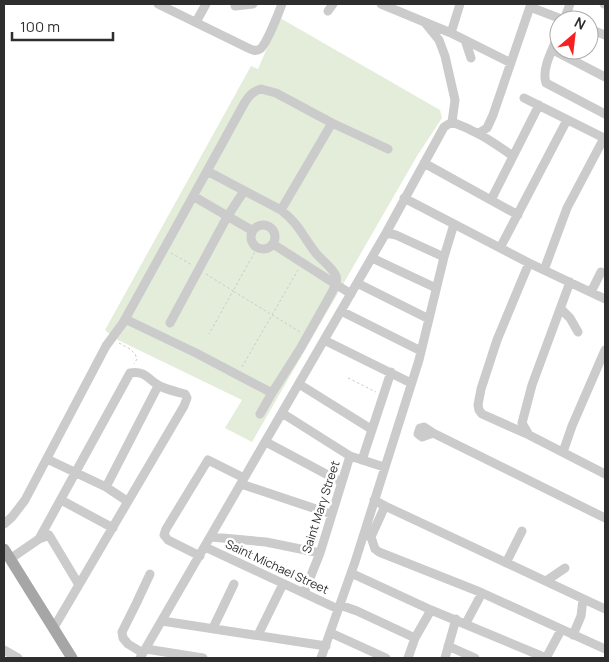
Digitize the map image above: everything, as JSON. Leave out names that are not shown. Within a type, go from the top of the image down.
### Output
[{"type":"main road","points":[[7,554],[72,658]]},
{"type":"street","points":[[158,4],[175,8],[196,22],[248,48],[257,50],[265,43],[282,4]]},
{"type":"street","points":[[196,22],[206,4]]},
{"type":"street","points":[[235,6],[253,4]]},
{"type":"street","points":[[381,4],[451,33],[511,63]]},
{"type":"street","points":[[451,33],[460,4]]},
{"type":"street","points":[[479,133],[488,128],[531,6],[549,14]]},
{"type":"street","points":[[426,23],[439,40],[445,56],[455,100],[452,122]]},
{"type":"street","points":[[465,40],[471,58]]},
{"type":"street","points":[[549,60],[545,70],[546,83],[605,114]]},
{"type":"street","points":[[572,60],[605,77]]},
{"type":"street","points":[[4,524],[18,510],[102,354],[125,319],[245,102],[256,90],[268,89],[332,123],[388,149]]},
{"type":"street","points":[[524,98],[604,138],[570,201],[544,270]]},
{"type":"street","points":[[491,200],[539,105]]},
{"type":"street","points":[[500,248],[567,120]]},
{"type":"street","points":[[452,122],[479,133],[513,156]]},
{"type":"street","points":[[143,653],[358,283],[444,127],[452,122]]},
{"type":"street","points":[[281,210],[332,123]]},
{"type":"street","points":[[424,163],[518,215]]},
{"type":"street","points":[[207,171],[281,210],[297,224],[316,253],[335,273],[337,278],[336,285],[260,414]]},
{"type":"street","points":[[170,323],[227,217],[244,191]]},
{"type":"street","points":[[193,196],[253,231]]},
{"type":"street","points":[[404,198],[529,263],[605,299]]},
{"type":"street","points":[[454,224],[421,352],[374,500],[368,536],[375,549],[379,552],[482,593],[605,649]]},
{"type":"street","points":[[262,225],[272,228],[276,238],[274,244],[265,250],[258,248],[252,242],[251,236],[253,231],[262,225]]},
{"type":"street","points":[[386,233],[396,235],[444,257]]},
{"type":"street","points":[[274,244],[351,294]]},
{"type":"street","points":[[372,258],[436,288]]},
{"type":"street","points":[[529,263],[497,340],[478,399],[478,410],[482,414],[529,435],[605,474]]},
{"type":"street","points":[[591,292],[601,272]]},
{"type":"street","points":[[529,435],[522,423],[532,385],[570,282]]},
{"type":"street","points":[[358,283],[429,319]]},
{"type":"street","points":[[561,309],[570,318],[578,332]]},
{"type":"street","points":[[341,311],[421,352]]},
{"type":"street","points":[[125,319],[196,353],[272,393]]},
{"type":"street","points":[[324,340],[411,383]]},
{"type":"street","points":[[563,452],[572,426],[605,350]]},
{"type":"street","points":[[362,460],[391,372]]},
{"type":"street","points":[[39,539],[130,373],[143,374],[158,386],[185,394],[187,400],[53,629]]},
{"type":"street","points":[[299,384],[372,429]]},
{"type":"street","points":[[106,487],[158,386]]},
{"type":"street","points":[[282,413],[350,456],[384,467]]},
{"type":"street","points":[[510,427],[522,423]]},
{"type":"street","points":[[433,433],[605,518]]},
{"type":"street","points":[[266,442],[341,482]]},
{"type":"street","name":"Saint Mary Street","points":[[304,593],[320,553],[350,456]]},
{"type":"street","points":[[47,459],[106,487],[127,501]]},
{"type":"street","points":[[200,556],[168,540],[164,535],[208,460],[243,481],[331,514]]},
{"type":"street","points":[[61,500],[113,528]]},
{"type":"street","points":[[374,500],[605,609]]},
{"type":"street","points":[[321,658],[351,574],[368,536],[385,506]]},
{"type":"street","points":[[506,563],[522,532]]},
{"type":"street","points":[[7,554],[48,535],[51,536],[79,585]]},
{"type":"street","points":[[211,537],[266,542],[320,553]]},
{"type":"street","name":"Saint Michael Street","points":[[205,547],[283,584],[339,607],[357,611],[415,638]]},
{"type":"street","points":[[546,581],[565,568]]},
{"type":"street","points":[[150,574],[122,632],[123,638],[128,644],[143,653],[203,658]]},
{"type":"street","points":[[351,574],[546,658],[561,630]]},
{"type":"street","points":[[212,628],[234,584]]},
{"type":"street","points":[[258,635],[283,584]]},
{"type":"street","points":[[466,623],[482,593]]},
{"type":"street","points":[[573,635],[581,616],[583,599]]},
{"type":"street","points":[[408,658],[415,638],[431,610]]},
{"type":"street","points":[[445,658],[456,619]]},
{"type":"street","points":[[162,622],[326,646]]},
{"type":"street","points":[[331,633],[386,658]]},
{"type":"street","points":[[448,646],[475,658]]},
{"type":"street","points":[[4,650],[18,658]]},
{"type":"path","points":[[164,248],[307,336]]},
{"type":"path","points":[[209,334],[258,248]]},
{"type":"path","points":[[242,367],[303,263]]},
{"type":"path","points":[[112,339],[135,354],[137,359],[130,373]]},
{"type":"path","points":[[348,378],[382,396]]},
{"type":"green space","points":[[280,18],[440,110],[442,118],[417,156],[252,442],[225,428],[242,400],[116,339],[105,330],[251,66],[258,69]]}]
